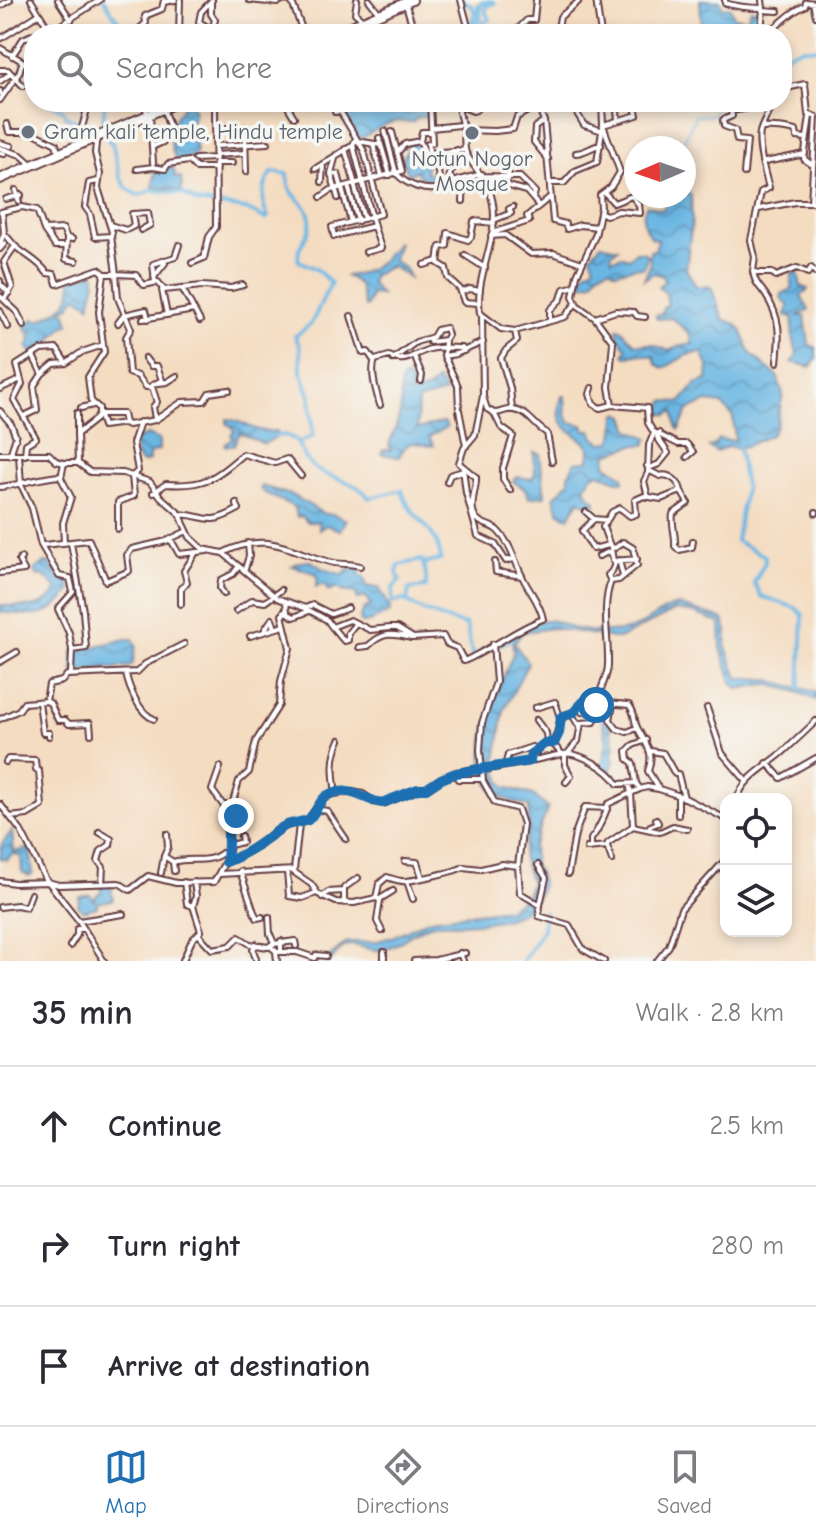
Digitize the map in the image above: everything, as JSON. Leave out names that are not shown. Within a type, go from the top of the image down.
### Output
[{"type":"highway","points":[[357,24],[412,2]]},
{"type":"highway","points":[[359,24],[412,2]]},
{"type":"highway","points":[[0,178],[153,112]]},
{"type":"highway","points":[[0,178],[62,150]]},
{"type":"street","points":[[0,6],[10,0]]},
{"type":"street","points":[[31,0],[45,24]]},
{"type":"street","points":[[58,0],[71,20]]},
{"type":"street","points":[[63,24],[100,0]]},
{"type":"street","points":[[145,24],[145,16],[162,9],[164,1],[178,0],[179,24]]},
{"type":"street","points":[[203,24],[199,22],[201,12],[212,0]]},
{"type":"street","points":[[212,0],[214,24]]},
{"type":"street","points":[[249,0],[277,3],[291,0],[300,24]]},
{"type":"street","points":[[357,0],[355,13],[364,21]]},
{"type":"street","points":[[461,0],[467,24]]},
{"type":"street","points":[[523,24],[534,20],[536,0]]},
{"type":"street","points":[[596,0],[600,24]]},
{"type":"street","points":[[725,0],[731,5],[778,11]]},
{"type":"street","points":[[762,0],[762,24]]},
{"type":"street","points":[[370,1],[380,14]]},
{"type":"street","points":[[779,24],[791,12],[805,6],[806,1],[814,3],[816,16]]},
{"type":"street","points":[[412,2],[414,24]]},
{"type":"street","points":[[559,24],[560,17],[578,2]]},
{"type":"street","points":[[0,39],[39,14]]},
{"type":"street","points":[[12,56],[24,39]]},
{"type":"street","points":[[0,48],[22,63],[0,100]]},
{"type":"street","points":[[0,70],[7,70],[23,86]]},
{"type":"street","points":[[0,81],[12,76]]},
{"type":"street","points":[[759,209],[813,202],[811,164],[814,117],[805,84],[792,87]]},
{"type":"street","points":[[806,90],[812,86]]},
{"type":"street","points":[[86,112],[81,131],[86,140],[96,143],[101,203],[110,225],[118,298],[131,329],[126,337],[129,373],[138,376],[146,387],[177,376]]},
{"type":"street","points":[[152,147],[165,141],[169,126],[164,112]]},
{"type":"street","points":[[192,263],[204,258],[209,237],[216,227],[215,112]]},
{"type":"street","points":[[291,112],[294,117]]},
{"type":"street","points":[[340,112],[355,142],[381,248],[366,252]]},
{"type":"street","points":[[432,112],[432,154],[441,188]]},
{"type":"street","points":[[458,112],[465,150],[485,180],[494,222],[479,303],[483,394],[475,435],[459,459],[478,536],[495,544],[506,561],[514,558]]},
{"type":"street","points":[[465,150],[426,154],[421,148],[422,132],[463,128],[513,129],[517,117],[524,112]]},
{"type":"street","points":[[540,112],[544,121],[553,222],[565,224],[568,229],[580,225],[597,227]]},
{"type":"street","points":[[576,112],[584,125],[603,128],[637,115],[636,112]]},
{"type":"street","points":[[551,183],[564,183],[575,171],[597,162],[602,112]]},
{"type":"street","points":[[617,112],[618,120]]},
{"type":"street","points":[[732,112],[732,116],[723,120],[724,126],[735,130],[737,140],[747,141],[744,173]]},
{"type":"street","points":[[769,112],[762,128],[760,148],[769,188],[761,192],[751,240],[755,257],[753,271],[758,288],[766,295],[780,326],[777,362]]},
{"type":"street","points":[[148,114],[151,117],[148,119],[153,163]]},
{"type":"street","points":[[811,164],[804,159],[806,138],[814,117]]},
{"type":"street","points":[[544,121],[535,127],[534,142],[548,159]]},
{"type":"street","points":[[7,124],[7,131],[36,134],[62,150]]},
{"type":"street","points":[[215,129],[244,126],[246,172]]},
{"type":"street","points":[[762,128],[773,126],[796,131],[797,137],[806,138]]},
{"type":"street","points":[[603,128],[620,172],[600,195],[600,212],[593,243],[582,263],[573,296],[578,305],[595,318],[614,344],[609,387],[612,405]]},
{"type":"street","points":[[385,131],[396,173],[428,190],[441,188],[452,181],[508,180],[509,175]]},
{"type":"street","points":[[321,197],[338,189],[402,171],[392,132]]},
{"type":"street","points":[[379,138],[390,175]]},
{"type":"street","points":[[395,142],[420,141]]},
{"type":"street","points":[[355,142],[364,151],[381,213],[332,227],[334,236],[374,226]]},
{"type":"street","points":[[315,169],[355,142],[381,145]]},
{"type":"street","points":[[216,146],[268,143]]},
{"type":"street","points":[[373,144],[382,177]]},
{"type":"street","points":[[397,153],[405,144]]},
{"type":"street","points":[[576,153],[588,152],[601,145]]},
{"type":"street","points":[[1,150],[11,146]]},
{"type":"street","points":[[345,149],[361,220]]},
{"type":"street","points":[[1,150],[21,155],[30,163]]},
{"type":"street","points":[[452,181],[449,175],[456,164],[457,150]]},
{"type":"street","points":[[137,169],[165,169],[168,164],[189,161],[196,168],[246,153]]},
{"type":"street","points":[[764,163],[805,154]]},
{"type":"street","points":[[336,155],[331,175],[338,174],[338,198]]},
{"type":"street","points":[[460,159],[469,158]]},
{"type":"street","points":[[195,159],[232,163]]},
{"type":"street","points":[[322,182],[324,162]]},
{"type":"street","points":[[495,167],[495,175]]},
{"type":"street","points":[[463,201],[462,193],[466,189],[495,175],[520,177],[535,192],[533,198]]},
{"type":"street","points":[[464,180],[466,189]]},
{"type":"street","points":[[485,180],[526,191],[539,206]]},
{"type":"street","points":[[98,181],[89,183],[85,208],[90,214],[95,237],[111,236]]},
{"type":"street","points":[[338,189],[351,222]]},
{"type":"street","points":[[600,212],[606,215],[619,211],[640,213],[639,205],[632,196],[614,203],[604,192]]},
{"type":"street","points":[[491,235],[529,221],[527,216],[550,197]]},
{"type":"street","points":[[2,245],[1,212],[22,207],[37,210],[44,230],[55,246],[65,245]]},
{"type":"street","points":[[437,261],[440,247],[447,246],[448,233],[468,240],[474,221],[494,222],[511,213],[509,209],[513,207]]},
{"type":"street","points":[[110,225],[126,230],[134,226],[132,214],[148,213],[150,226],[141,230]]},
{"type":"street","points":[[44,230],[63,229],[69,238],[65,245],[66,259],[76,261]]},
{"type":"street","points":[[4,233],[47,273],[54,274],[57,284],[99,269],[104,274],[136,275],[144,285],[155,280],[166,261]]},
{"type":"street","points":[[491,235],[505,235],[533,255],[545,252],[582,263]]},
{"type":"street","points":[[167,315],[153,264],[175,257],[179,245]]},
{"type":"street","points":[[9,293],[10,278],[4,262],[15,246]]},
{"type":"street","points":[[465,255],[485,268]]},
{"type":"street","points":[[424,265],[437,261]]},
{"type":"street","points":[[437,261],[446,268],[448,278],[461,292],[464,302],[479,303]]},
{"type":"street","points":[[753,271],[776,276],[797,268],[808,273],[811,268],[816,273]]},
{"type":"street","points":[[93,405],[88,377],[100,361],[103,345],[99,312],[104,274]]},
{"type":"street","points":[[0,281],[9,293]]},
{"type":"street","points":[[162,290],[243,285]]},
{"type":"street","points":[[550,320],[550,310],[561,299],[564,289],[575,286]]},
{"type":"street","points":[[182,288],[200,321]]},
{"type":"street","points":[[461,292],[470,289],[480,291]]},
{"type":"street","points":[[9,293],[1,298],[19,315],[24,326]]},
{"type":"street","points":[[482,317],[501,329],[515,331],[565,317],[578,305]]},
{"type":"street","points":[[118,323],[124,315],[146,310],[146,319],[194,310]]},
{"type":"street","points":[[0,311],[8,327]]},
{"type":"street","points":[[595,318],[623,311],[645,317]]},
{"type":"street","points":[[351,316],[363,353],[368,352],[374,361],[372,371],[380,405]]},
{"type":"street","points":[[393,359],[416,342],[433,337],[437,330],[447,329],[444,356],[458,386],[466,446]]},
{"type":"street","points":[[512,410],[501,358],[517,341],[515,331]]},
{"type":"street","points":[[430,342],[445,340]]},
{"type":"street","points":[[444,356],[483,342]]},
{"type":"street","points":[[23,417],[37,410],[34,386],[42,374],[54,364],[66,363],[82,352],[103,345]]},
{"type":"street","points":[[374,361],[386,356],[393,359],[415,358],[430,349],[462,348],[464,351]]},
{"type":"street","points":[[66,363],[57,349],[41,350],[17,365],[22,384],[14,400],[36,438],[26,444],[22,455],[21,485],[32,508],[41,545],[59,576],[70,578],[73,592],[58,609],[66,624],[72,650],[71,674]]},
{"type":"street","points":[[33,356],[42,374]]},
{"type":"street","points":[[145,358],[151,367],[157,366],[162,380],[159,383]]},
{"type":"street","points":[[415,358],[422,375],[421,381]]},
{"type":"street","points":[[0,389],[20,379]]},
{"type":"street","points":[[151,386],[157,402],[153,407],[155,419]]},
{"type":"street","points":[[592,388],[593,404],[600,408],[612,405],[646,407],[648,423],[656,432],[678,444],[687,444],[693,452],[687,457]]},
{"type":"street","points":[[81,408],[93,405],[99,408],[103,426],[128,425],[155,419],[182,402],[204,401],[209,393],[229,390]]},
{"type":"street","points":[[483,394],[487,409],[494,413],[501,427],[513,436],[503,468],[503,479],[510,490]]},
{"type":"street","points":[[494,413],[512,410],[529,416],[536,427],[547,433],[552,461]]},
{"type":"street","points":[[0,411],[11,424],[16,437],[10,455]]},
{"type":"street","points":[[77,434],[100,414],[119,412],[123,414],[125,423]]},
{"type":"street","points":[[77,413],[78,463],[87,472],[123,473],[150,482],[159,496],[180,514],[199,519],[219,519],[239,509],[236,503]]},
{"type":"street","points":[[132,476],[138,471],[133,443],[140,422]]},
{"type":"street","points":[[648,468],[659,464],[668,453],[656,432]]},
{"type":"street","points":[[648,497],[644,484],[649,445],[656,432]]},
{"type":"street","points":[[0,454],[52,454],[54,460],[78,463]]},
{"type":"street","points":[[155,491],[166,484],[180,486],[218,476],[243,454],[275,463],[287,459],[301,476]]},
{"type":"street","points":[[64,463],[61,476],[64,489],[69,491],[71,497],[62,530],[64,543]]},
{"type":"street","points":[[648,468],[660,476],[674,479],[688,503],[673,514],[676,548],[692,547],[693,541]]},
{"type":"street","points":[[359,647],[368,646],[384,634],[413,638],[443,636],[447,644],[457,648],[464,661],[510,638],[521,626],[543,619],[539,602],[522,576],[508,543],[496,529],[484,525],[474,516],[472,504],[476,477],[471,471],[463,469],[450,475],[447,482]]},
{"type":"street","points":[[0,487],[61,476]]},
{"type":"street","points":[[118,529],[118,502],[134,496],[132,476]]},
{"type":"street","points":[[637,559],[613,561],[603,530],[607,520],[616,509],[623,509],[630,516],[636,514],[635,499],[661,499],[681,491]]},
{"type":"street","points":[[586,512],[594,519],[607,520]]},
{"type":"street","points":[[180,514],[194,541],[207,551]]},
{"type":"street","points":[[594,519],[582,529],[593,549],[624,543],[635,549],[635,569],[611,581]]},
{"type":"street","points":[[41,545],[89,540],[106,581],[129,571],[128,551],[168,540],[185,527]]},
{"type":"street","points":[[168,540],[172,540],[177,553],[195,554],[207,551],[223,553],[248,543],[279,543],[327,562],[360,566]]},
{"type":"street","points":[[71,543],[86,639],[86,648],[72,650]]},
{"type":"street","points":[[224,594],[220,588],[221,580],[242,568],[249,556],[248,543]]},
{"type":"street","points":[[599,556],[610,548]]},
{"type":"street","points":[[223,553],[273,595],[327,620],[342,641],[347,641],[348,633],[356,623]]},
{"type":"street","points":[[181,604],[182,597],[187,595],[187,582],[182,572],[195,554]]},
{"type":"street","points":[[0,573],[24,570],[19,561],[21,558]]},
{"type":"street","points":[[619,560],[625,575]]},
{"type":"street","points":[[579,726],[594,722],[608,667],[606,598],[611,581],[608,575],[619,560]]},
{"type":"street","points":[[495,562],[496,572],[522,576]]},
{"type":"street","points":[[236,611],[250,601],[263,603],[281,590]]},
{"type":"street","points":[[0,881],[58,885],[119,883],[130,890],[148,876],[170,883],[211,883],[227,860],[230,845],[227,830],[236,814],[232,805],[239,781],[251,767],[256,741],[279,705],[281,681],[290,648],[282,615],[287,610],[286,602]]},
{"type":"street","points":[[284,611],[294,617],[313,605],[331,614],[348,608]]},
{"type":"street","points":[[264,631],[272,619],[275,628]]},
{"type":"street","points":[[332,627],[350,620],[370,630],[397,628],[413,638]]},
{"type":"street","points":[[250,636],[284,626]]},
{"type":"street","points":[[46,701],[49,684],[62,681],[71,674],[137,672],[145,664],[184,644]]},
{"type":"street","points":[[493,644],[496,682],[482,723],[481,769],[495,803],[520,812],[523,824],[518,866],[522,894],[539,904]]},
{"type":"street","points":[[0,662],[17,652]]},
{"type":"street","points":[[126,674],[129,689],[146,716],[154,719]]},
{"type":"street","points":[[0,719],[19,710],[24,703],[46,701],[58,720],[69,724],[90,723],[91,734]]},
{"type":"street","points":[[535,708],[554,701],[561,717],[554,743]]},
{"type":"street","points":[[561,717],[586,701],[631,706],[637,728],[651,751],[652,761],[648,771],[659,789]]},
{"type":"street","points":[[39,702],[43,733],[49,733],[49,736]]},
{"type":"street","points":[[613,704],[610,720],[617,729],[627,732],[637,728]]},
{"type":"street","points":[[579,705],[582,712],[597,712]]},
{"type":"street","points":[[707,708],[723,755],[747,782]]},
{"type":"street","points":[[227,860],[259,846],[285,825],[310,819],[324,798],[336,793],[363,794],[374,802],[382,803],[418,789],[426,789],[455,774],[565,754],[578,741],[579,726],[571,713]]},
{"type":"street","points":[[536,720],[546,733],[547,743]]},
{"type":"street","points":[[741,793],[747,782],[816,721]]},
{"type":"street","points":[[336,793],[333,760],[340,740]]},
{"type":"street","points":[[640,789],[627,751],[646,740]]},
{"type":"street","points":[[530,761],[531,754],[547,743],[554,743],[565,754],[596,763],[618,784],[636,783]]},
{"type":"street","points":[[502,766],[514,751],[532,747],[536,752]]},
{"type":"street","points":[[651,751],[663,753],[675,774],[678,774],[681,797],[678,815]]},
{"type":"street","points":[[565,754],[565,765],[571,776],[566,782]]},
{"type":"street","points":[[767,763],[781,778],[816,758]]},
{"type":"street","points":[[6,762],[8,759],[35,760],[42,806],[27,815],[10,817]]},
{"type":"street","points":[[220,767],[212,790],[223,805],[232,805]]},
{"type":"street","points":[[455,774],[461,779],[483,778]]},
{"type":"street","points":[[629,784],[633,826]]},
{"type":"street","points":[[633,826],[607,846],[589,848],[599,823],[606,815],[609,802],[647,787],[681,797],[720,816]]},
{"type":"street","points":[[0,804],[25,837],[48,882],[79,921],[104,961]]},
{"type":"street","points":[[568,874],[575,834],[585,807],[608,808]]},
{"type":"street","points":[[317,809],[329,813],[346,839]]},
{"type":"street","points":[[649,829],[658,823],[656,819]]},
{"type":"street","points":[[220,874],[289,871],[295,868],[295,840],[300,835],[299,824]]},
{"type":"street","points":[[633,826],[660,832],[675,825],[687,829]]},
{"type":"street","points":[[99,832],[111,839],[110,845],[101,851],[98,861],[103,867],[102,884]]},
{"type":"street","points":[[161,873],[167,834]]},
{"type":"street","points":[[230,845],[242,842],[241,836]]},
{"type":"street","points":[[168,841],[174,837]]},
{"type":"street","points":[[607,846],[612,860]]},
{"type":"street","points":[[207,858],[213,853]]},
{"type":"street","points":[[164,856],[173,862],[217,858],[222,853],[227,860]]},
{"type":"street","points":[[405,861],[417,862],[422,877]]},
{"type":"street","points":[[173,862],[174,871]]},
{"type":"street","points":[[538,865],[546,878],[538,915],[569,925],[583,949],[604,961]]},
{"type":"street","points":[[657,961],[669,946],[681,909],[721,865]]},
{"type":"street","points":[[382,931],[377,921],[379,884],[384,878],[407,881],[455,873],[463,867],[518,866]]},
{"type":"street","points":[[240,871],[254,912],[257,918],[262,917]]},
{"type":"street","points":[[289,871],[289,896],[302,898],[316,893]]},
{"type":"street","points":[[289,871],[311,884],[322,897],[344,903],[378,898],[393,891]]},
{"type":"street","points":[[344,903],[345,886],[358,878]]},
{"type":"street","points":[[407,881],[413,899]]},
{"type":"street","points":[[184,882],[187,903],[193,906]]},
{"type":"street","points":[[183,960],[201,929],[193,906],[194,882]]},
{"type":"street","points":[[322,897],[326,893],[343,891]]},
{"type":"street","points":[[0,907],[26,907],[31,894]]},
{"type":"street","points":[[79,921],[123,914]]},
{"type":"street","points":[[269,917],[272,945],[279,950],[315,958],[316,955],[326,956]]},
{"type":"street","points":[[70,946],[77,929],[84,929]]},
{"type":"street","points":[[199,935],[212,949],[230,946],[239,937],[256,944],[295,941],[296,946]]},
{"type":"street","points":[[277,961],[281,941]]},
{"type":"street","points":[[256,944],[253,950],[256,959]]},
{"type":"street","points":[[384,952],[384,961]]},
{"type":"street","points":[[414,961],[436,960],[463,953],[463,961]]},
{"type":"water","points":[[700,0],[720,1],[723,8],[730,7],[734,17],[747,19],[751,9],[756,10],[759,22],[758,24],[701,24]]},
{"type":"water","points":[[179,112],[195,112],[189,135],[195,143],[196,153],[189,159],[178,161],[171,139]]},
{"type":"water","points":[[342,112],[428,112],[429,116],[416,118],[413,122],[396,121],[384,125],[360,139]]},
{"type":"water","points":[[417,144],[428,163],[425,172],[436,172],[437,177],[431,180],[420,177],[417,171],[408,174],[402,159],[407,145]]},
{"type":"water","points":[[170,165],[175,177],[181,177],[182,191],[153,187],[155,171],[164,172]]},
{"type":"water","points":[[692,208],[686,269],[696,286],[711,287],[723,319],[741,329],[750,353],[777,376],[783,394],[776,427],[771,435],[746,446],[728,446],[716,452],[709,447],[715,445],[718,439],[735,441],[733,417],[722,404],[707,402],[688,410],[679,430],[674,411],[668,415],[660,413],[664,401],[681,402],[696,384],[707,380],[708,366],[702,352],[687,355],[664,368],[656,364],[654,356],[635,354],[626,357],[624,353],[627,348],[618,337],[617,329],[621,329],[635,344],[652,344],[669,351],[693,344],[689,333],[672,318],[657,319],[656,315],[662,314],[663,308],[668,305],[666,293],[658,287],[665,281],[663,276],[654,273],[644,279],[650,266],[650,251],[655,250],[658,239],[652,238],[646,231],[643,218],[645,209]]},
{"type":"water","points":[[398,242],[393,260],[405,269],[409,278],[391,266],[373,276],[371,284],[381,295],[371,294],[365,307],[359,285],[345,276],[360,274],[380,263]]},
{"type":"water","points":[[601,244],[618,248],[611,254],[612,259],[629,258],[635,252],[648,256],[643,268],[616,272],[609,268],[599,272],[593,282],[581,284],[584,273],[595,266],[591,255]]},
{"type":"water","points":[[797,271],[801,286],[808,289],[801,296],[809,310],[797,316],[805,316],[809,345],[816,347],[816,360],[810,367],[792,362],[797,355],[792,332],[793,317],[785,315],[789,306],[781,299],[782,294],[791,289],[792,273]]},
{"type":"water","points":[[94,273],[96,282],[90,305],[76,296],[70,306],[62,310],[69,324],[33,355],[27,346],[31,340],[29,335],[33,332],[27,332],[25,327],[34,319],[39,321],[63,306],[70,296],[71,279]]},
{"type":"water","points":[[407,377],[411,383],[411,394],[427,390],[438,380],[445,393],[418,401],[417,429],[444,422],[447,427],[429,437],[434,446],[410,443],[399,457],[381,454],[383,450],[391,450],[389,444],[400,410],[401,383]]},
{"type":"water","points":[[562,396],[565,396],[569,422],[591,430],[602,443],[611,442],[619,413],[625,416],[630,430],[649,438],[645,445],[634,445],[607,454],[606,464],[623,476],[624,481],[599,473],[591,476],[585,488],[596,501],[595,507],[579,500],[569,518],[559,512],[554,497],[569,482],[575,462],[588,461],[590,452],[587,445],[561,420],[559,410]]},
{"type":"water","points":[[227,419],[261,431],[277,431],[278,436],[264,444],[240,433],[233,446],[226,446],[234,432]]},
{"type":"water","points":[[147,435],[159,440],[159,450],[149,454],[149,461],[142,463],[134,443]]},
{"type":"water","points":[[534,452],[540,454],[545,496],[529,498],[526,490],[513,481],[516,477],[532,479],[535,473]]},
{"type":"water","points":[[262,486],[294,496],[324,514],[346,520],[340,530],[326,525],[319,530],[319,522],[307,522],[302,516],[297,517],[295,508],[264,492],[260,489]]},
{"type":"water","points":[[311,561],[343,575],[351,568],[360,570],[359,575],[364,577],[367,586],[379,588],[390,612],[361,623],[360,617],[365,608],[371,606],[366,597],[357,599],[356,593],[336,587],[332,591],[327,590],[325,584],[316,587],[318,580],[315,573],[292,566]]},
{"type":"water","points":[[49,563],[61,580],[68,579],[71,591],[54,608],[40,615],[0,612],[0,605],[39,605],[52,596],[57,589],[34,570]]},
{"type":"water","points":[[678,605],[723,619],[727,630],[726,647],[738,678],[765,679],[816,692],[816,700],[766,684],[738,689],[732,682],[721,648],[720,623],[694,613],[676,610],[619,639],[553,628],[523,632],[514,643],[528,663],[504,710],[496,761],[500,780],[505,787],[533,795],[548,808],[533,845],[534,864],[542,882],[538,895],[532,904],[511,917],[486,922],[434,924],[387,948],[375,950],[349,945],[331,961],[324,961],[347,942],[374,942],[430,919],[508,909],[525,897],[531,883],[522,856],[529,807],[500,796],[489,784],[483,767],[487,726],[514,652],[512,645],[517,633],[541,620],[591,631],[630,629]]},
{"type":"water","points":[[133,639],[136,646],[132,666],[73,672],[73,651]]},
{"type":"water","points":[[599,703],[610,706],[608,715],[615,748],[610,773],[601,768],[607,742]]},
{"type":"water","points":[[12,831],[14,852],[30,848],[33,874],[29,876],[22,872],[21,857],[13,853],[7,860],[0,858],[2,844]]},
{"type":"water","points":[[101,885],[111,885],[113,900],[97,903],[97,907],[83,911],[78,906],[80,897],[90,895],[95,901],[101,892]]},
{"type":"waterway","points":[[104,0],[120,24]]},
{"type":"waterway","points":[[462,0],[475,12],[472,24]]},
{"type":"waterway","points":[[491,1],[495,3],[486,6],[490,19],[480,24],[481,3],[491,1]]},
{"type":"waterway","points":[[474,24],[478,18],[478,5]]},
{"type":"waterway","points":[[792,52],[816,48]]},
{"type":"waterway","points":[[64,112],[66,117],[82,123]]},
{"type":"waterway","points":[[104,112],[104,135],[112,143],[120,177],[135,194],[152,190],[184,194],[197,202],[246,209],[266,219],[268,216],[263,199],[267,181],[273,172],[287,174],[291,190],[310,219],[309,230],[299,250],[299,261],[316,269],[331,283],[311,324],[295,336],[300,347],[301,371],[310,396],[313,436],[298,443]]},
{"type":"waterway","points":[[686,136],[695,116],[713,115],[714,112]]},
{"type":"waterway","points":[[86,125],[100,129]]},
{"type":"waterway","points":[[276,436],[286,435],[296,440],[313,467],[350,483],[369,498],[402,490],[439,548],[441,560],[423,564]]},
{"type":"waterway","points":[[738,443],[745,488],[736,541],[765,556],[754,583],[761,596],[796,608],[803,615],[800,689]]},
{"type":"waterway","points":[[407,601],[392,603],[393,588],[400,580],[397,573],[399,565],[422,560],[426,587],[409,589],[407,601],[426,612],[466,625],[473,658],[482,654]]},
{"type":"waterway","points":[[496,646],[512,639]]},
{"type":"waterway","points":[[523,961],[543,929],[544,912]]},
{"type":"place","name":"Gram kali temple, Hindu temple","points":[[28,132]]},
{"type":"place","name":"Notun Nogor Mosque","points":[[472,133]]},
{"type":"route","points":[[236,816],[227,830],[230,849],[226,862],[259,846],[285,825],[312,818],[324,798],[332,794],[352,792],[382,803],[418,789],[426,789],[456,773],[530,761],[531,754],[543,744],[554,743],[561,717],[573,713],[583,702],[598,702],[596,705]]}]
